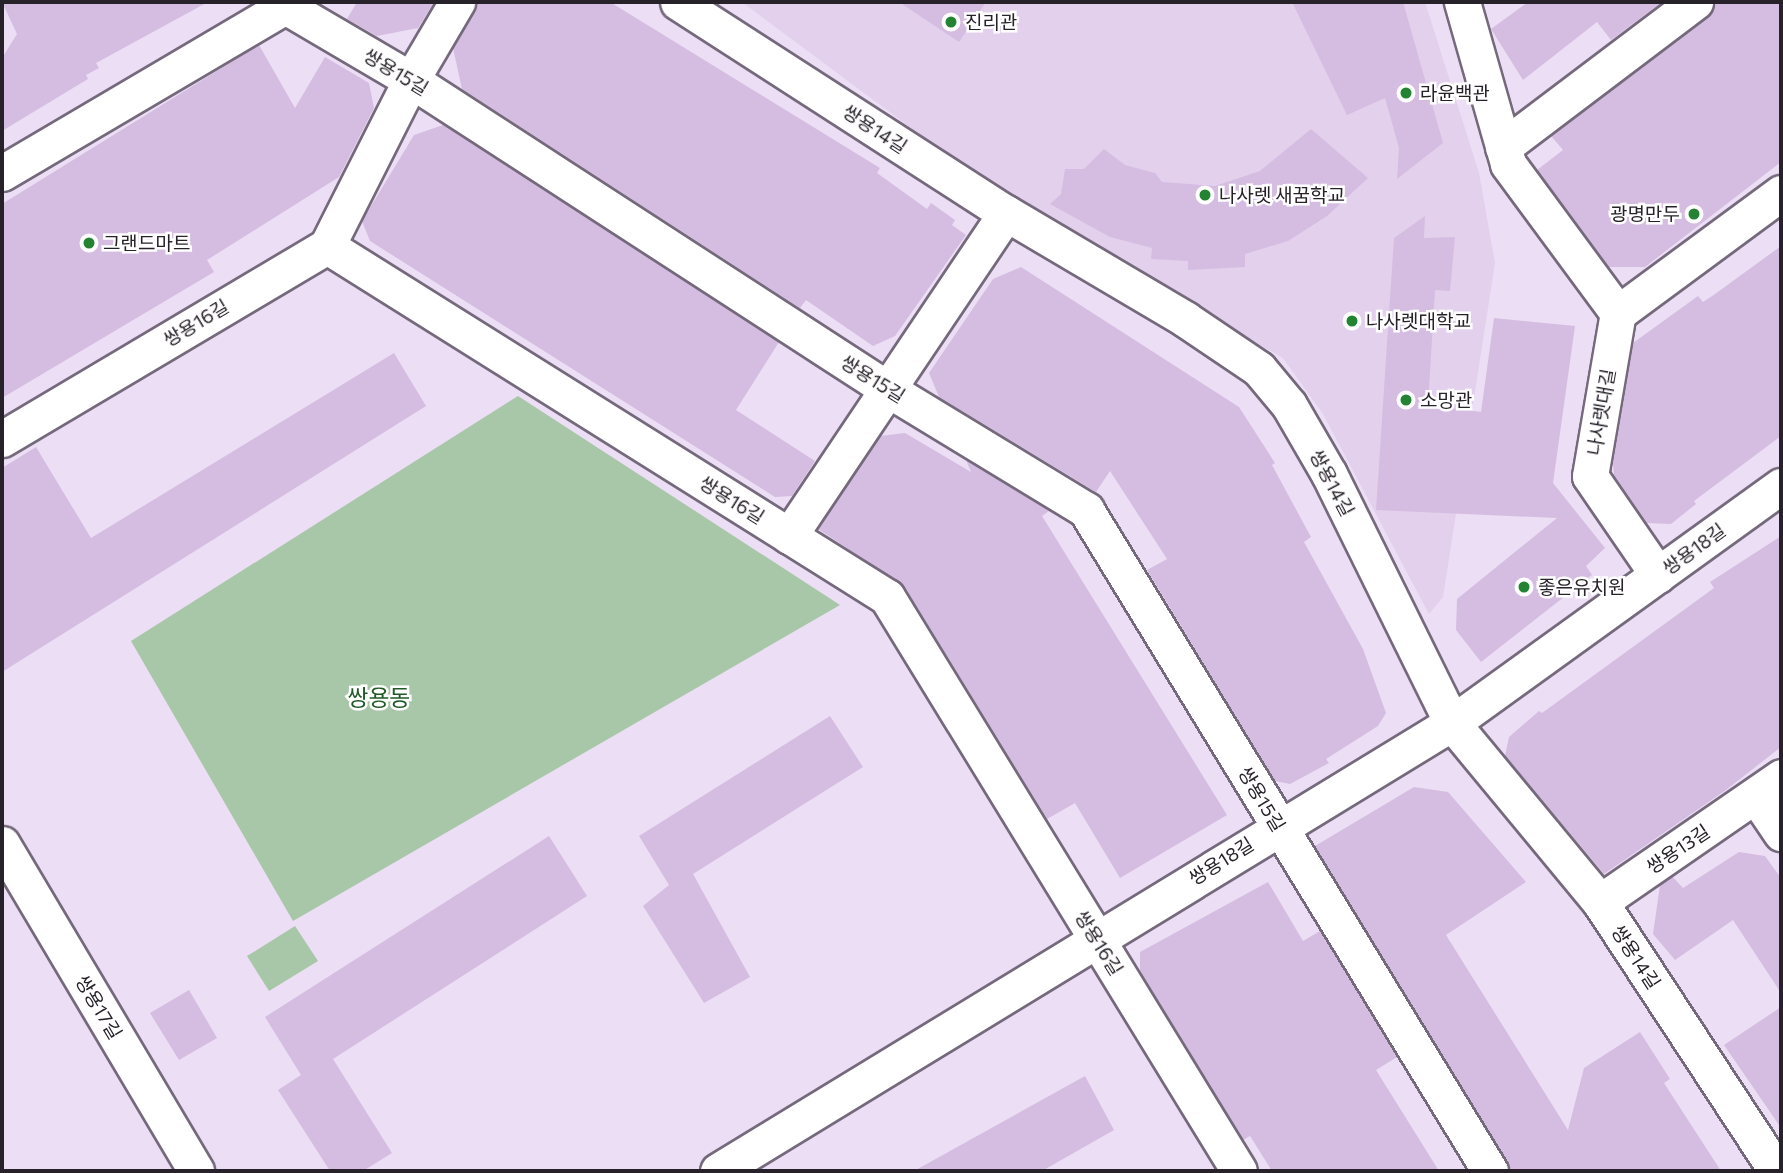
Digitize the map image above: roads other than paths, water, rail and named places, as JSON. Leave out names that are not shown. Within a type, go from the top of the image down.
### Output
[{"type":"street","points":[[327,246],[411,80],[457,2]]},
{"type":"street","name":"쌍용14길","points":[[678,2],[1006,213],[1185,319],[1259,369],[1289,405],[1329,474],[1452,723],[1600,902],[1777,1171]]},
{"type":"street","points":[[1462,2],[1508,164],[1618,313],[1781,193]]},
{"type":"street","points":[[1503,147],[1695,2]]},
{"type":"street","name":"쌍용15길","points":[[2,173],[285,6],[411,80],[889,390],[1086,510],[1490,1171]]},
{"type":"street","points":[[789,536],[1006,213]]},
{"type":"street","name":"쌍용16길","points":[[2,439],[327,246],[887,597],[1239,1171]]},
{"type":"street","name":"나사렛대길","points":[[1618,313],[1590,476],[1658,575]]},
{"type":"street","name":"쌍용18길","points":[[718,1171],[1097,940],[1278,825],[1452,723],[1781,486]]},
{"type":"street","name":"쌍용13길","points":[[1600,902],[1769,786],[1781,833]]},
{"type":"street","name":"쌍용17길","points":[[2,844],[196,1171]]},
{"type":"place","name":"진리관","points":[[951,22]]},
{"type":"place","name":"라윤백관","points":[[1406,93]]},
{"type":"place","name":"나사렛 새꿈학교","points":[[1205,195]]},
{"type":"place","name":"광명만두","points":[[1694,214]]},
{"type":"place","name":"그랜드마트","points":[[89,243]]},
{"type":"place","name":"나사렛대학교","points":[[1352,321]]},
{"type":"place","name":"소망관","points":[[1406,400]]},
{"type":"place","name":"좋은유치원","points":[[1524,587]]},
{"type":"district","name":"쌍용동","points":[[379,697]]}]
